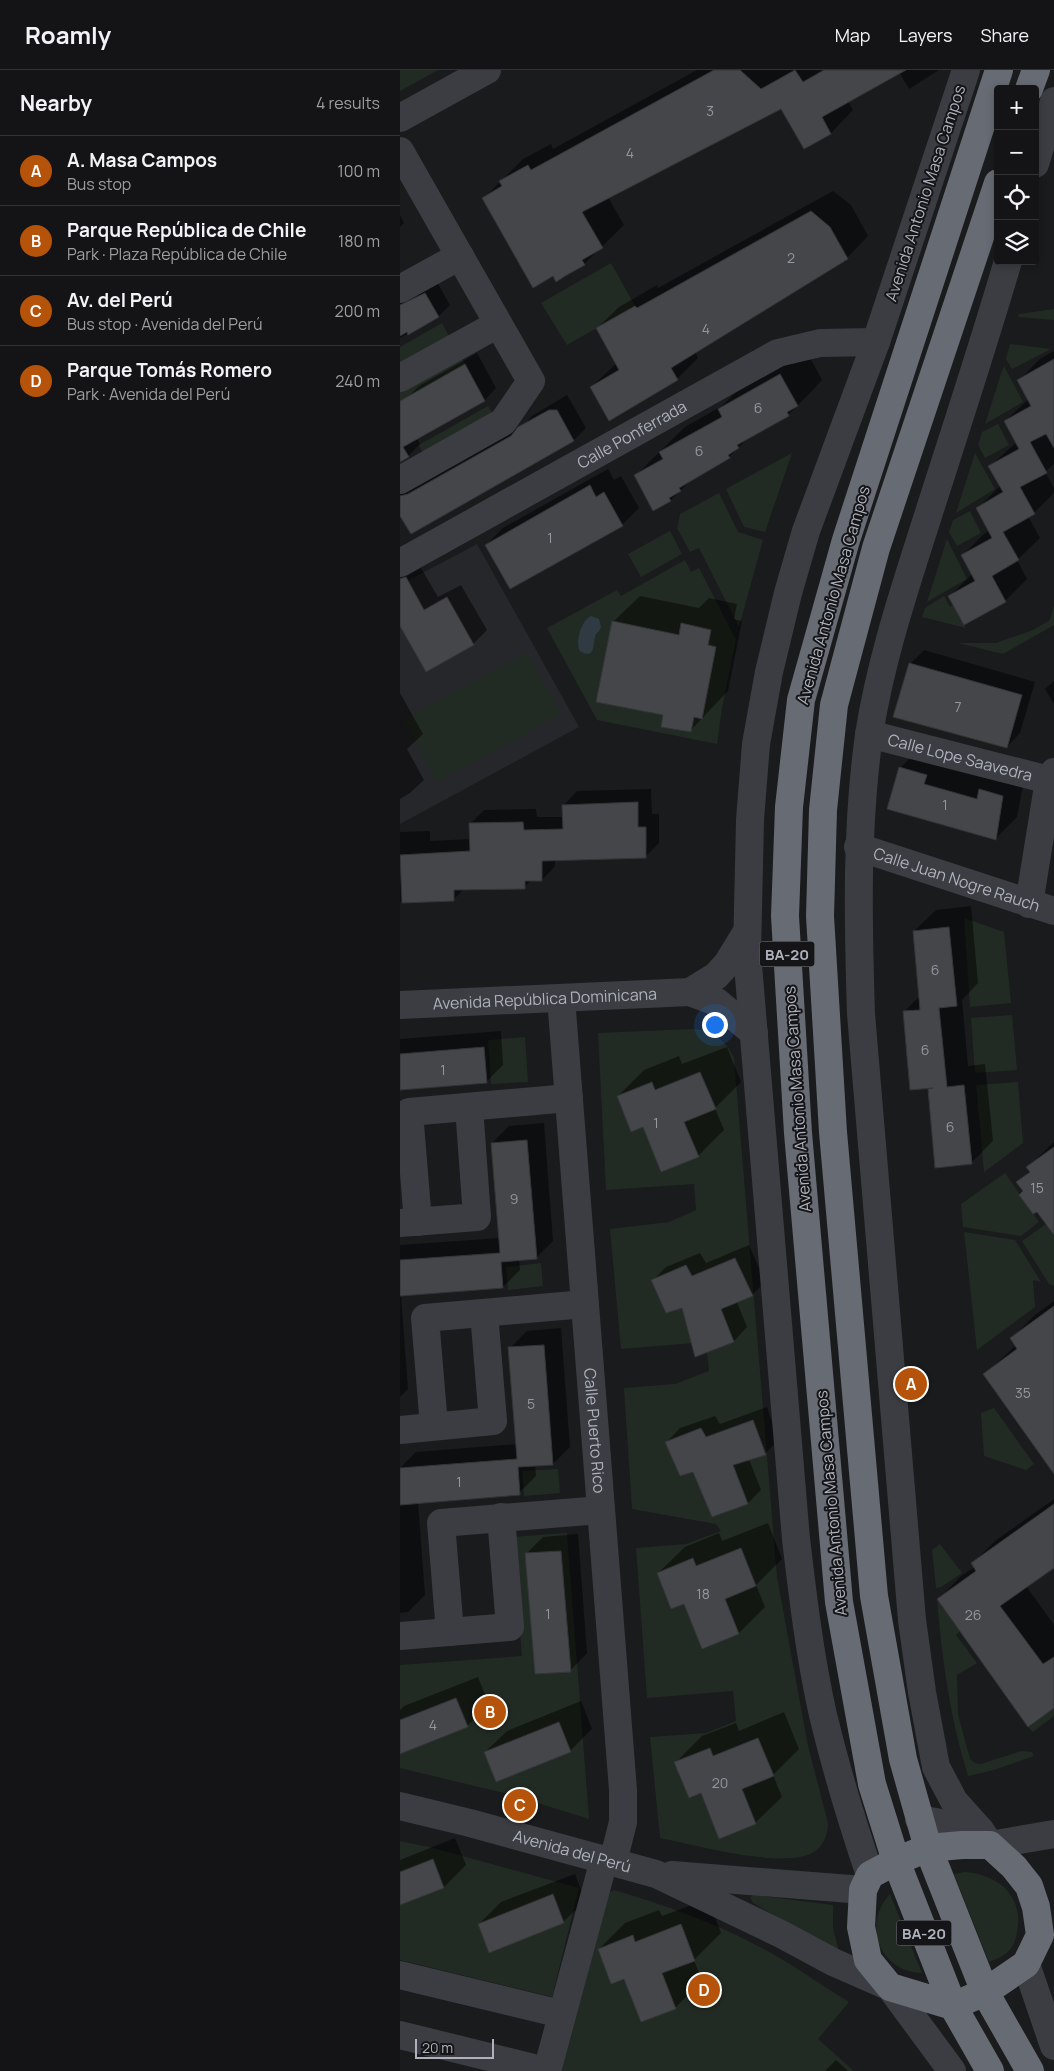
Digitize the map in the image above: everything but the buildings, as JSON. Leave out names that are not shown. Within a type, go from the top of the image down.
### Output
[{"type":"highway","name":"Avenida Antonio Masa Campos","points":[[990,2071],[953,2006],[896,1861],[872,1784],[839,1602],[797,1114],[785,916],[789,807],[801,700],[846,540],[999,70]]},
{"type":"highway","points":[[1030,85],[1036,70]]},
{"type":"highway","name":"Avenida Antonio Masa Campos","points":[[994,195],[876,548],[834,705],[823,810],[820,916],[833,1132],[874,1596],[905,1767],[928,1848],[985,1992],[1030,2071]]},
{"type":"highway","points":[[985,1838],[1014,1867],[1029,1886],[1036,1907],[1047,1927],[1026,1964],[985,1992],[953,2006],[890,1987],[868,1960],[861,1927],[867,1883],[896,1861],[928,1848],[985,1838]]},
{"type":"street","points":[[400,118],[487,70]]},
{"type":"street","name":"Avenida Antonio Masa Campos","points":[[867,1883],[823,1714],[806,1625],[796,1539],[746,933],[750,820],[756,744],[769,672],[788,593],[806,531],[876,342],[966,70]]},
{"type":"street","points":[[1039,151],[1054,101]]},
{"type":"street","points":[[400,151],[530,381],[503,422],[400,480]]},
{"type":"street","points":[[400,289],[460,256]]},
{"type":"street","points":[[985,1838],[954,1802],[936,1767],[922,1692],[912,1620],[861,1014],[858,847],[870,734],[882,668],[1007,265]]},
{"type":"street","points":[[400,378],[498,324]]},
{"type":"street","name":"Calle Ponferrada","points":[[400,564],[778,352],[820,343],[876,342]]},
{"type":"street","name":"Calle Lope Saavedra","points":[[870,734],[1052,776]]},
{"type":"street","points":[[1042,908],[1052,776]]},
{"type":"street","name":"Calle Juan Nogre Rauch","points":[[858,847],[1042,908]]},
{"type":"street","name":"Avenida República Dominicana","points":[[690,992],[716,976],[727,964],[746,933]]},
{"type":"street","name":"Avenida República Dominicana","points":[[400,1005],[690,992],[717,1002],[754,1032]]},
{"type":"street","name":"Calle Puerto Rico","points":[[547,2071],[561,2014],[608,1861],[623,1822],[623,1790],[561,998]]},
{"type":"street","points":[[469,1107],[477,1217],[409,1223],[409,1112],[569,1098]]},
{"type":"street","points":[[434,1426],[425,1318],[585,1304]]},
{"type":"street","points":[[400,1430],[493,1421],[484,1313]]},
{"type":"street","points":[[450,1632],[441,1523],[601,1510]]},
{"type":"street","points":[[400,1636],[510,1627],[501,1517]]},
{"type":"street","name":"Avenida del Perú","points":[[400,1806],[470,1822],[656,1874],[781,1934],[834,1962],[890,1987]]},
{"type":"street","points":[[919,1819],[985,1838],[1054,1834]]},
{"type":"street","name":"Avenida del Perú","points":[[656,1874],[867,1883]]},
{"type":"street","points":[[1026,1964],[1054,2046]]},
{"type":"street","points":[[400,1975],[561,2014]]},
{"type":"street","points":[[890,1987],[952,2071]]},
{"type":"street","points":[[915,2019],[951,2035],[969,2035]]},
{"type":"street","points":[[400,2035],[547,2071]]},
{"type":"shaded area","points":[[400,70],[438,70],[400,91]]},
{"type":"shaded area","points":[[611,263],[635,306],[567,345],[541,303]]},
{"type":"shaded area","points":[[1054,309],[1054,320],[1018,317],[1019,314]]},
{"type":"shaded area","points":[[442,323],[454,345],[400,375],[400,347]]},
{"type":"shaded area","points":[[1010,344],[1051,349],[1012,369],[1006,359]]},
{"type":"shaded area","points":[[457,350],[465,364],[406,398],[400,415],[400,383]]},
{"type":"shaded area","points":[[1004,366],[1023,402],[985,424],[1002,371]]},
{"type":"shaded area","points":[[488,406],[497,421],[423,454],[419,445]]},
{"type":"shaded area","points":[[998,424],[1009,445],[985,458],[978,445],[982,432]]},
{"type":"shaded area","points":[[792,453],[765,532],[744,527],[726,489]]},
{"type":"shaded area","points":[[975,453],[995,489],[956,513]]},
{"type":"shaded area","points":[[719,493],[738,532],[763,540],[739,627],[699,548],[690,552],[677,528],[680,514]]},
{"type":"shaded area","points":[[970,511],[981,533],[957,546],[949,532],[953,520]]},
{"type":"shaded area","points":[[670,531],[682,554],[641,577],[628,554]]},
{"type":"shaded area","points":[[947,539],[967,579],[927,602]]},
{"type":"shaded area","points":[[477,544],[579,727],[400,824],[400,585]]},
{"type":"shaded area","points":[[685,560],[691,572],[699,568],[736,640],[722,708],[717,744],[597,720],[547,628],[617,590],[621,596]],"holes":[[[681,624],[711,630],[708,645],[716,647],[713,667],[704,666],[698,696],[706,698],[702,718],[694,717],[691,732],[661,726]]]},
{"type":"shaded area","points":[[944,596],[950,607],[953,605],[966,628],[922,617],[925,608]]},
{"type":"shaded area","points":[[1054,605],[1054,625],[1003,654],[958,643],[996,643],[1033,630],[1050,620]]},
{"type":"shaded area","points":[[591,616],[599,619],[601,627],[596,634],[593,649],[589,654],[580,651],[578,642],[584,622]]},
{"type":"shaded area","points":[[527,652],[561,714],[437,782],[403,720]]},
{"type":"shaded area","points":[[964,918],[1004,932],[1011,1003],[970,1007]]},
{"type":"shaded area","points":[[1012,1015],[1017,1070],[975,1073],[971,1018]]},
{"type":"shaded area","points":[[692,1029],[706,1031],[718,1037],[727,1046],[734,1058],[777,1577],[808,1746],[828,1823],[827,1833],[818,1849],[810,1854],[796,1858],[758,1857],[736,1854],[660,1838],[650,1737],[706,1733],[736,1721],[733,1691],[647,1698],[636,1548],[686,1544],[721,1531],[716,1524],[632,1509],[624,1388],[675,1384],[709,1371],[706,1342],[621,1349],[610,1229],[669,1222],[696,1210],[694,1184],[606,1190],[598,1033]]},
{"type":"shaded area","points":[[525,1037],[528,1082],[491,1084],[488,1040]]},
{"type":"shaded area","points":[[1018,1082],[1023,1143],[984,1172],[976,1085]]},
{"type":"shaded area","points":[[1005,1173],[1039,1222],[1021,1236],[963,1227],[961,1204]]},
{"type":"shaded area","points":[[1046,1224],[1054,1235],[1054,1286],[1049,1284],[1022,1241]]},
{"type":"shaded area","points":[[964,1232],[1015,1240],[1041,1282],[1033,1280],[1035,1307],[977,1350]]},
{"type":"shaded area","points":[[541,1263],[543,1286],[508,1290],[506,1267]]},
{"type":"shaded area","points":[[994,1408],[1034,1464],[1026,1470],[984,1456],[981,1413]]},
{"type":"shaded area","points":[[558,1469],[560,1493],[524,1496],[522,1471]]},
{"type":"shaded area","points":[[567,1533],[589,1819],[512,1795],[400,1768],[400,1665],[522,1656],[512,1537]]},
{"type":"shaded area","points":[[940,1544],[962,1573],[941,1587],[936,1588],[932,1550]]},
{"type":"shaded area","points":[[937,1599],[960,1631],[956,1635],[977,1663],[957,1675],[958,1715],[970,1759],[975,1763],[981,1764],[1021,1751],[1032,1752],[1034,1756],[994,1770],[968,1776],[956,1732],[948,1689]]},
{"type":"shaded area","points":[[1054,1708],[1054,1716],[1033,1732],[1028,1727]]},
{"type":"shaded area","points":[[400,1841],[433,1848],[579,1888],[552,1997],[400,1960]]},
{"type":"shaded area","points":[[965,1872],[986,1876],[1004,1887],[1015,1903],[1018,1913],[1018,1925],[1013,1945],[1005,1954],[989,1962],[954,1874]]},
{"type":"shaded area","points":[[614,1890],[714,1925],[752,1943],[849,2002],[818,2039],[854,2071],[558,2071],[604,1895]]},
{"type":"shaded area","points":[[890,1894],[922,1973],[907,1971],[895,1964],[879,1944],[876,1932],[877,1919],[882,1906]]},
{"type":"shaded area","points":[[754,1895],[833,1905],[833,1928],[839,1952],[753,1903],[750,1897]]},
{"type":"place","name":"A. Masa Campos","points":[[911,1384]]},
{"type":"place","name":"Parque República de Chile","points":[[490,1712]]},
{"type":"place","name":"Av. del Perú","points":[[520,1805]]},
{"type":"place","name":"Parque Tomás Romero","points":[[704,1990]]}]
